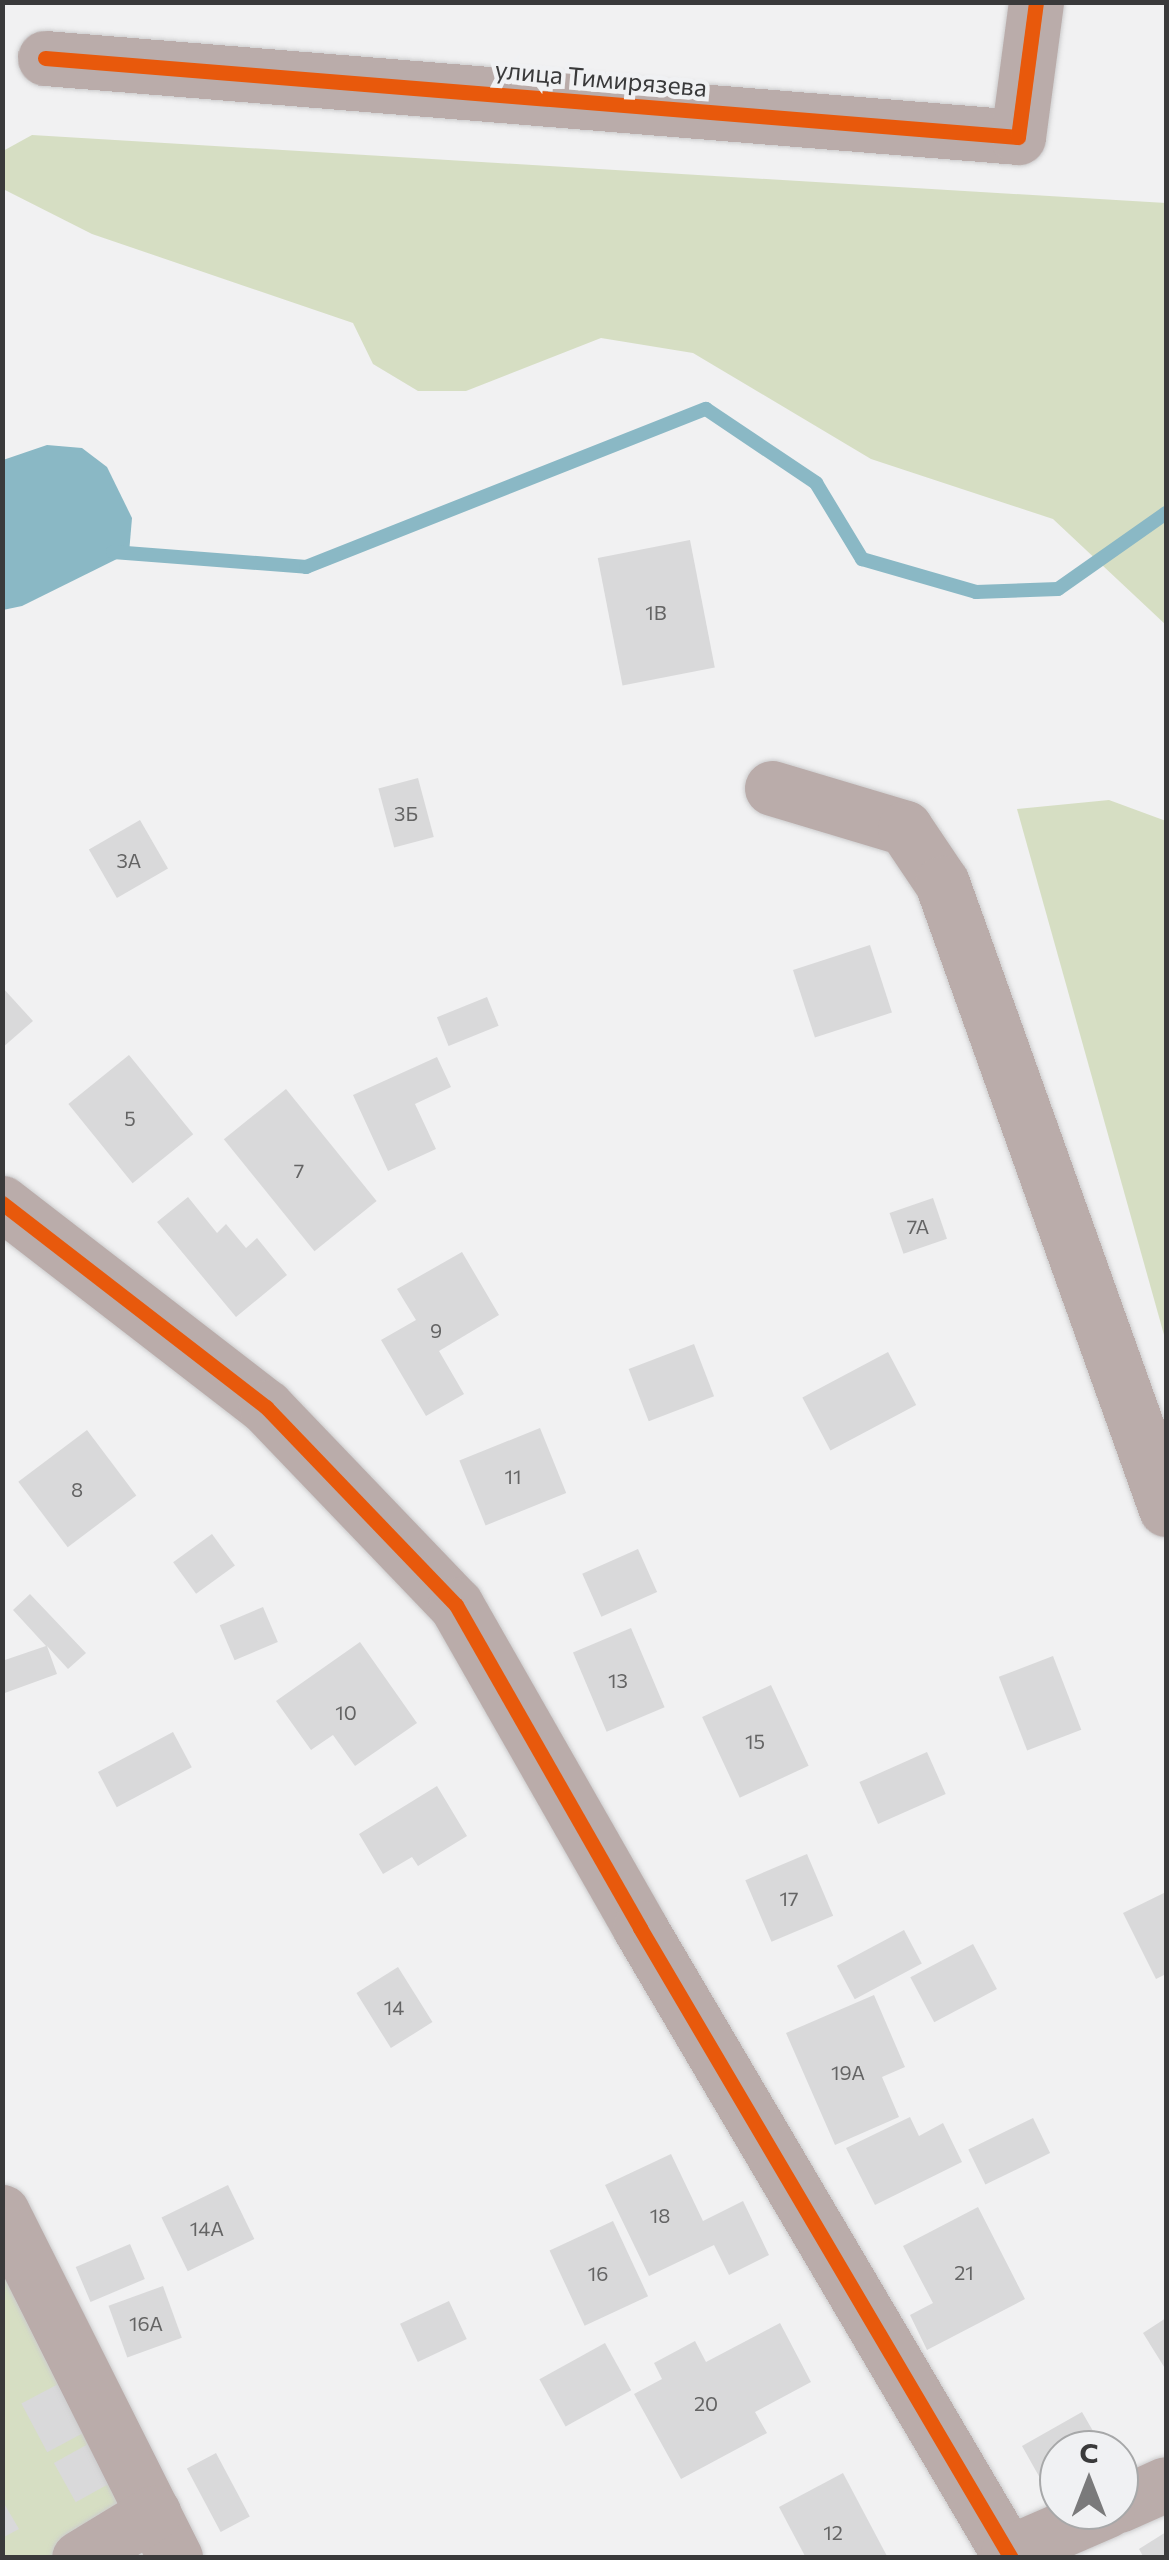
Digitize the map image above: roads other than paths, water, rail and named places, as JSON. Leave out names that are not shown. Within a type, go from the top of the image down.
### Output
[{"type":"street","name":"улица Тимирязева","points":[[45,58],[1018,136],[1036,2]]},
{"type":"street","points":[[772,788],[905,828],[942,882],[1166,1509]]},
{"type":"street","points":[[2,1203],[266,1407],[456,1605],[650,1945],[1010,2555],[1064,2530]]},
{"type":"street","points":[[2,2212],[164,2535],[80,2558]]},
{"type":"street","points":[[1139,2496],[1166,2484]]},
{"type":"water","points":[[47,445],[82,448],[107,467],[132,518],[129,553],[22,606],[3,610],[3,460]]},
{"type":"waterway","points":[[113,552],[306,567],[706,409],[816,483],[862,559],[976,592],[1058,589],[1166,513]]}]
